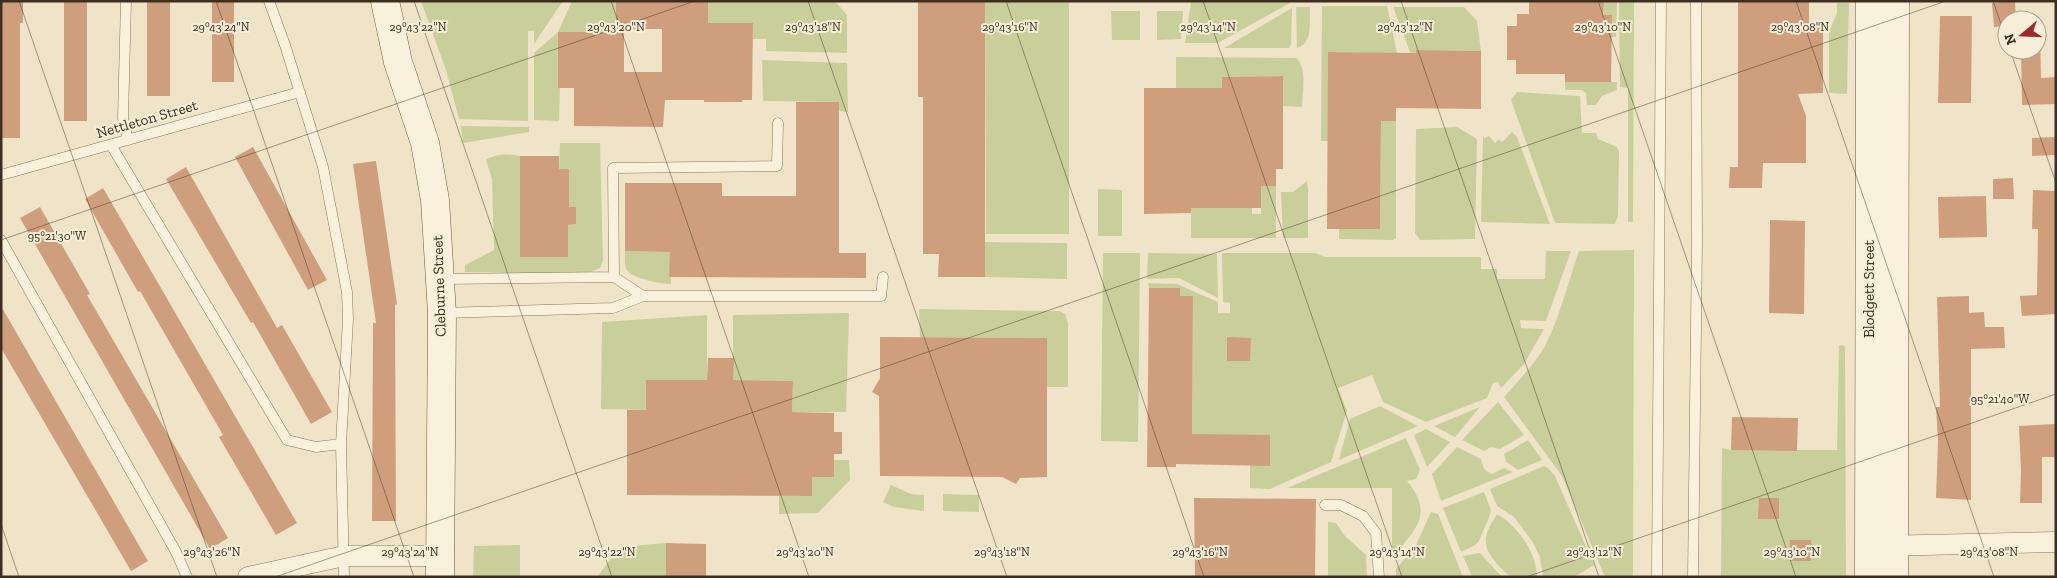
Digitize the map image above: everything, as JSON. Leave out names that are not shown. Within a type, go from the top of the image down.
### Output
[{"type":"main road","name":"Cleburne Street","points":[[385,1],[398,62],[425,142],[436,200],[442,313],[440,566]]},
{"type":"main road","name":"Blodgett Street","points":[[1870,1],[1882,191],[1882,546],[1894,577]]},
{"type":"main road","name":"Blodgett Street","points":[[1882,191],[1895,1]]},
{"type":"main road","name":"Blodgett Street","points":[[1868,577],[1882,546]]},
{"type":"street","points":[[1882,546],[2056,542]]},
{"type":"street","points":[[248,577],[344,556],[440,566]]},
{"type":"lane","points":[[126,1],[123,118],[128,140]]},
{"type":"lane","points":[[269,1],[323,167],[347,292],[348,319],[341,444],[344,577]]},
{"type":"lane","points":[[1657,577],[1661,1]]},
{"type":"lane","points":[[1693,577],[1697,242],[1696,1]]},
{"type":"lane","name":"Nettleton Street","points":[[1,175],[300,92]]},
{"type":"lane","points":[[614,278],[613,168],[777,166],[778,124]]},
{"type":"lane","points":[[112,145],[287,440],[316,447],[341,444]]},
{"type":"lane","points":[[1,240],[176,552],[187,577]]},
{"type":"lane","points":[[442,313],[613,308],[643,296],[880,296],[883,277]]},
{"type":"lane","points":[[440,279],[614,278],[643,296]]},
{"type":"lane","points":[[1325,505],[1341,505],[1363,516],[1376,533],[1379,577]]},
{"type":"green space","points":[[421,1],[563,1],[534,44],[534,31],[528,31],[528,121],[459,119],[446,70]]},
{"type":"green space","points":[[572,1],[616,1],[619,20],[615,20],[615,29],[624,29],[624,32],[558,32]]},
{"type":"green space","points":[[708,1],[835,1],[847,15],[847,53],[766,51],[766,39],[753,39],[753,23],[690,23],[708,7]]},
{"type":"green space","points":[[985,1],[1069,1],[1069,234],[986,234]]},
{"type":"green space","points":[[1191,1],[1290,1],[1290,3],[1218,43],[1185,43]]},
{"type":"green space","points":[[1604,1],[1617,1],[1616,37],[1611,37],[1612,15],[1603,15]]},
{"type":"green space","points":[[1619,1],[1634,1],[1633,222],[1628,222],[1628,88],[1620,87]]},
{"type":"green space","points":[[1837,3],[1849,3],[1847,94],[1829,93],[1829,32],[1837,13]]},
{"type":"green space","points":[[1322,6],[1387,6],[1397,53],[1328,52],[1328,141],[1321,141]]},
{"type":"green space","points":[[1296,7],[1310,7],[1310,31],[1306,41],[1297,48]]},
{"type":"green space","points":[[1393,7],[1464,7],[1477,21],[1481,51],[1416,50],[1416,68]]},
{"type":"green space","points":[[1292,8],[1291,44],[1289,48],[1224,48]]},
{"type":"green space","points":[[1111,11],[1140,11],[1140,40],[1112,40]]},
{"type":"green space","points":[[1157,11],[1183,11],[1181,39],[1157,40]]},
{"type":"green space","points":[[558,32],[559,121],[534,120],[534,53]]},
{"type":"green space","points":[[1176,57],[1296,58],[1300,62],[1303,74],[1302,107],[1283,106],[1282,76],[1222,77],[1222,88],[1176,88]]},
{"type":"green space","points":[[762,60],[847,63],[848,112],[839,111],[839,102],[763,101]]},
{"type":"green space","points":[[1565,82],[1617,82],[1617,90],[1602,96],[1596,105],[1587,105],[1586,93],[1582,90],[1565,90]]},
{"type":"green space","points":[[1517,92],[1580,96],[1582,133],[1596,133],[1598,139],[1617,147],[1619,152],[1618,216],[1615,224],[1555,223],[1511,100]]},
{"type":"green space","points":[[1381,121],[1396,121],[1396,238],[1393,240],[1339,239],[1339,229],[1380,229]]},
{"type":"green space","points":[[461,126],[529,127],[529,132],[463,143]]},
{"type":"green space","points":[[1457,127],[1477,139],[1475,239],[1420,240],[1415,233],[1416,129]]},
{"type":"green space","points":[[1512,132],[1517,137],[1550,224],[1481,222],[1483,136],[1485,138],[1489,136],[1495,143],[1499,139],[1502,142]]},
{"type":"green space","points":[[560,143],[600,143],[603,261],[600,268],[587,274],[465,272],[465,265],[494,250],[492,179],[486,160],[498,155],[520,156],[520,257],[568,257],[568,225],[576,224],[576,207],[569,207],[569,169],[559,169]]},
{"type":"green space","points":[[1307,181],[1308,238],[1283,238],[1281,192],[1293,192]]},
{"type":"green space","points":[[1261,186],[1276,186],[1276,238],[1191,238],[1191,208],[1242,208],[1252,197],[1252,214],[1261,214]]},
{"type":"green space","points":[[1098,189],[1122,190],[1122,236],[1098,236]]},
{"type":"green space","points":[[985,242],[1067,243],[1067,279],[985,277]]},
{"type":"green space","points":[[1634,250],[1633,577],[1605,577],[1562,476],[1504,397],[1531,366],[1545,346],[1579,251]]},
{"type":"green space","points":[[625,251],[670,252],[671,284],[646,280],[628,272],[625,264]]},
{"type":"green space","points":[[1546,251],[1571,251],[1546,321],[1520,320],[1521,328],[1544,329],[1524,364],[1501,388],[1498,382],[1493,383],[1487,398],[1426,422],[1383,402],[1372,375],[1338,388],[1347,411],[1331,462],[1270,489],[1250,488],[1250,465],[1192,434],[1193,297],[1180,296],[1180,288],[1149,288],[1148,283],[1177,284],[1218,302],[1218,313],[1230,313],[1230,303],[1223,302],[1222,253],[1315,253],[1325,257],[1481,257],[1481,269],[1497,269],[1497,279],[1545,279]]},
{"type":"green space","points":[[1103,253],[1140,253],[1138,442],[1101,441]]},
{"type":"green space","points":[[1148,253],[1217,254],[1218,298],[1179,278],[1147,279]]},
{"type":"green space","points":[[919,309],[1060,311],[1065,314],[1068,323],[1068,387],[1047,387],[1047,338],[920,337]]},
{"type":"green space","points":[[849,313],[846,412],[792,412],[793,381],[733,380],[733,315]]},
{"type":"green space","points":[[707,315],[707,380],[647,380],[646,410],[601,409],[602,322]]},
{"type":"green space","points":[[1839,345],[1845,346],[1846,577],[1721,577],[1722,448],[1731,450],[1837,450]]},
{"type":"green space","points":[[1498,402],[1524,435],[1500,449],[1491,447],[1484,451],[1462,440]]},
{"type":"green space","points":[[1380,406],[1418,426],[1339,460],[1350,419]]},
{"type":"green space","points":[[1480,407],[1455,437],[1434,426]]},
{"type":"green space","points":[[1426,429],[1450,442],[1427,467],[1414,435]]},
{"type":"green space","points":[[1406,438],[1420,470],[1416,479],[1407,481],[1416,494],[1420,505],[1420,514],[1413,532],[1392,559],[1392,488],[1287,488]]},
{"type":"green space","points":[[1528,440],[1542,460],[1518,470],[1506,462],[1504,454]]},
{"type":"green space","points":[[1457,447],[1481,459],[1484,468],[1489,473],[1492,474],[1504,468],[1513,472],[1441,501],[1432,474]]},
{"type":"green space","points":[[834,460],[849,460],[850,480],[818,513],[779,514],[779,496],[811,496],[812,477],[834,477]]},
{"type":"green space","points":[[1544,466],[1555,476],[1594,565],[1574,577],[1543,577],[1540,557],[1532,541],[1514,517],[1497,506],[1490,489]]},
{"type":"green space","points":[[891,485],[911,494],[924,495],[924,511],[894,507],[883,502]]},
{"type":"green space","points":[[1484,492],[1491,510],[1490,515],[1479,541],[1474,546],[1461,552],[1443,508]]},
{"type":"green space","points":[[943,494],[979,495],[979,512],[943,511]]},
{"type":"green space","points":[[1431,512],[1438,514],[1463,577],[1396,577],[1396,569],[1416,545]]},
{"type":"green space","points":[[1497,514],[1512,525],[1530,549],[1537,577],[1512,577],[1508,575],[1488,551],[1486,545],[1487,534]]},
{"type":"green space","points":[[1328,522],[1336,523],[1345,536],[1366,555],[1367,577],[1328,577]]},
{"type":"green space","points":[[666,543],[666,577],[597,577],[616,552],[630,546]]},
{"type":"green space","points":[[520,545],[520,577],[473,577],[474,546]]},
{"type":"green space","points":[[1480,553],[1502,577],[1472,577],[1463,556]]},
{"type":"building","points":[[1,1],[23,1],[23,23],[20,23],[20,138],[1,138]]},
{"type":"building","points":[[64,1],[87,1],[87,121],[64,121]]},
{"type":"building","points":[[147,1],[170,1],[170,96],[147,96]]},
{"type":"building","points":[[212,1],[234,1],[234,82],[212,82]]},
{"type":"building","points":[[616,1],[708,1],[708,23],[753,23],[752,100],[742,100],[742,102],[704,102],[704,100],[665,100],[663,127],[574,126],[574,88],[558,88],[558,32],[624,32],[624,72],[662,72],[662,29],[616,29]]},
{"type":"building","points":[[918,1],[985,1],[985,277],[938,277],[939,254],[923,254],[923,97],[918,97]]},
{"type":"building","points":[[1529,1],[1604,1],[1603,15],[1612,15],[1611,82],[1565,82],[1565,74],[1516,74],[1516,60],[1507,60],[1507,26],[1517,26],[1517,14],[1529,14]]},
{"type":"building","points":[[1738,1],[1809,1],[1809,24],[1819,26],[1823,32],[1823,93],[1798,94],[1806,116],[1806,163],[1763,163],[1762,188],[1729,188],[1730,167],[1738,167]]},
{"type":"building","points":[[2015,1],[2015,10],[1997,10],[1997,27],[1994,27],[1992,3]]},
{"type":"building","points":[[1940,16],[1972,16],[1971,103],[1938,103]]},
{"type":"building","points":[[1416,50],[1481,51],[1481,109],[1396,108],[1396,121],[1381,121],[1380,229],[1327,229],[1328,52],[1416,53]]},
{"type":"building","points":[[2021,60],[2041,60],[2041,78],[2056,77],[2056,104],[2022,105]]},
{"type":"building","points":[[1283,76],[1283,169],[1276,169],[1276,186],[1261,186],[1261,208],[1191,208],[1191,213],[1144,214],[1144,88],[1222,88],[1222,77]]},
{"type":"building","points":[[796,102],[839,102],[839,253],[866,253],[866,278],[669,277],[670,252],[625,251],[625,183],[722,183],[722,196],[796,196]]},
{"type":"building","points":[[2056,137],[2056,155],[2032,156],[2032,138]]},
{"type":"building","points":[[253,147],[327,280],[308,290],[235,157]]},
{"type":"building","points":[[520,156],[559,156],[559,169],[569,169],[569,207],[576,207],[576,224],[568,225],[568,257],[520,257]]},
{"type":"building","points":[[376,161],[397,304],[395,305],[396,521],[372,521],[373,323],[376,323],[353,164]]},
{"type":"building","points":[[186,167],[277,328],[282,325],[332,412],[311,424],[253,322],[251,323],[166,179]]},
{"type":"building","points":[[2013,178],[2014,199],[1993,199],[1993,179]]},
{"type":"building","points":[[103,188],[297,523],[276,535],[219,437],[223,435],[85,199]]},
{"type":"building","points":[[2033,190],[2056,191],[2056,314],[2022,316],[2020,296],[2037,295],[2038,229],[2032,229]]},
{"type":"building","points":[[1986,196],[1987,237],[1939,238],[1938,197]]},
{"type":"building","points":[[40,207],[90,294],[87,295],[228,538],[210,549],[20,218]]},
{"type":"building","points":[[1770,220],[1805,221],[1804,314],[1769,313]]},
{"type":"building","points":[[1149,288],[1180,288],[1180,296],[1193,296],[1192,434],[1270,435],[1270,466],[1176,464],[1176,467],[1147,467]]},
{"type":"building","points":[[1969,296],[1969,313],[1984,312],[1985,327],[2004,327],[2005,348],[1971,349],[1971,500],[1936,498],[1938,441],[1936,407],[1940,407],[1937,297]]},
{"type":"building","points":[[1,306],[148,561],[131,571],[1,348]]},
{"type":"building","points":[[880,337],[1047,338],[1047,477],[1020,478],[1016,484],[1002,477],[880,476],[879,396],[872,392],[880,378]]},
{"type":"building","points":[[1227,337],[1251,338],[1250,361],[1227,361]]},
{"type":"building","points":[[708,358],[734,358],[733,380],[793,381],[792,412],[834,413],[834,432],[842,432],[842,454],[834,454],[834,477],[812,477],[812,496],[627,495],[627,410],[646,410],[646,380],[707,380]]},
{"type":"building","points":[[1732,417],[1798,418],[1797,451],[1731,450]]},
{"type":"building","points":[[2056,424],[2056,457],[2042,457],[2042,503],[2020,503],[2019,426]]},
{"type":"building","points":[[1194,498],[1316,499],[1315,577],[1195,577]]},
{"type":"building","points":[[1759,498],[1779,498],[1779,519],[1758,519]]},
{"type":"building","points":[[1790,540],[1811,540],[1811,561],[1790,561]]},
{"type":"building","points":[[666,543],[706,544],[706,577],[666,577]]}]
